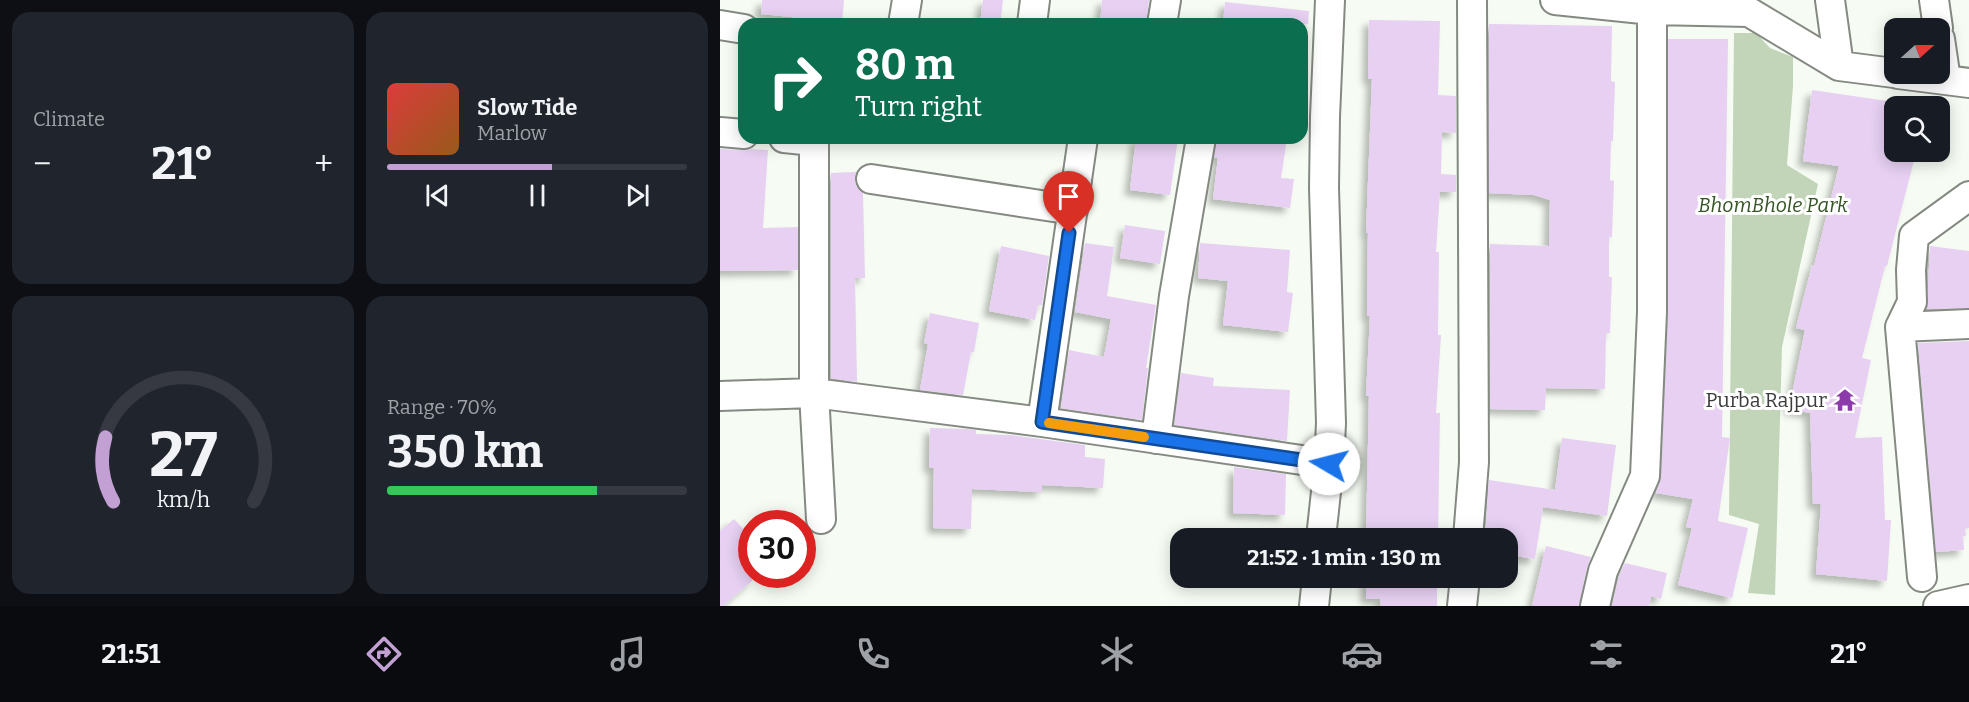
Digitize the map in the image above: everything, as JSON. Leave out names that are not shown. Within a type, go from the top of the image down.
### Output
[{"type":"street","points":[[904,18],[907,0]]},
{"type":"street","points":[[1033,18],[1035,0]]},
{"type":"street","points":[[1163,18],[1166,0]]},
{"type":"street","points":[[1322,528],[1331,423],[1324,188],[1313,115],[1330,0]]},
{"type":"street","points":[[1469,528],[1474,462],[1472,0]]},
{"type":"street","points":[[1555,0],[1652,10],[1749,12],[1839,66],[1884,72]]},
{"type":"street","points":[[1830,0],[1839,66]]},
{"type":"street","points":[[1934,0],[1937,18]]},
{"type":"street","points":[[1595,606],[1603,571],[1645,476],[1652,312],[1652,10]]},
{"type":"street","points":[[720,26],[738,28]]},
{"type":"street","points":[[1950,64],[1957,81]]},
{"type":"street","points":[[720,132],[738,134]]},
{"type":"street","points":[[814,144],[814,393],[821,519]]},
{"type":"street","points":[[1042,422],[1082,144]]},
{"type":"street","points":[[1156,439],[1174,296],[1200,144]]},
{"type":"street","points":[[870,179],[1072,210]]},
{"type":"street","points":[[1922,577],[1900,327],[1912,302],[1911,270],[1914,236],[1969,196]]},
{"type":"street","points":[[1900,327],[1969,324]]},
{"type":"street","points":[[720,396],[814,393],[1042,422],[1329,464]]},
{"type":"street","points":[[1314,606],[1316,588]]},
{"type":"street","points":[[1462,606],[1464,588]]},
{"type":"street","points":[[1938,606],[1969,599]]},
{"type":"green space","name":"BhomBhole Park","points":[[1734,33],[1756,33],[1770,48],[1793,57],[1787,165],[1818,184],[1782,347],[1775,595],[1748,593],[1759,524],[1729,515]]},
{"type":"building","points":[[762,0],[844,0],[842,18],[802,18],[761,14]]},
{"type":"building","points":[[983,0],[1003,0],[1001,18],[981,18]]},
{"type":"building","points":[[1102,0],[1149,0],[1147,18],[1100,18]]},
{"type":"building","points":[[1225,2],[1309,11],[1308,24],[1308,18],[1224,18]]},
{"type":"building","points":[[1369,20],[1440,21],[1438,95],[1456,96],[1456,133],[1442,132],[1441,174],[1456,175],[1456,192],[1440,192],[1436,252],[1439,252],[1438,335],[1441,335],[1436,413],[1440,413],[1438,528],[1366,528],[1369,396],[1366,396],[1370,316],[1367,316],[1368,233],[1366,233],[1372,79],[1368,79]]},
{"type":"building","points":[[1489,24],[1612,26],[1611,81],[1615,82],[1610,180],[1614,181],[1612,237],[1609,237],[1609,277],[1612,277],[1610,333],[1606,333],[1605,389],[1546,388],[1545,410],[1490,409],[1490,244],[1549,246],[1550,200],[1534,195],[1489,193]]},
{"type":"building","points":[[1668,39],[1728,39],[1722,437],[1730,438],[1718,521],[1748,528],[1732,598],[1678,585],[1692,528],[1686,527],[1693,499],[1656,493],[1661,477],[1668,313]]},
{"type":"building","points":[[1812,90],[1884,101],[1884,162],[1913,162],[1862,358],[1871,360],[1855,438],[1882,437],[1885,520],[1891,520],[1887,581],[1816,574],[1821,504],[1813,504],[1810,413],[1789,409],[1805,330],[1796,328],[1839,166],[1803,161]]},
{"type":"building","points":[[1135,144],[1177,144],[1170,195],[1130,190]]},
{"type":"building","points":[[1216,144],[1286,144],[1281,178],[1294,179],[1290,208],[1213,199],[1218,158],[1214,157]]},
{"type":"building","points":[[720,149],[768,150],[763,228],[798,227],[798,270],[720,271]]},
{"type":"building","points":[[856,172],[855,184],[863,193],[865,278],[855,278],[857,382],[831,378],[831,173]]},
{"type":"building","points":[[1125,225],[1165,231],[1160,264],[1120,258]]},
{"type":"building","points":[[1085,243],[1114,247],[1107,296],[1156,305],[1146,368],[1148,368],[1142,420],[1061,408],[1069,350],[1104,357],[1111,319],[1075,312]]},
{"type":"building","points":[[1200,243],[1290,250],[1287,292],[1293,293],[1288,332],[1223,325],[1228,281],[1198,278]]},
{"type":"building","points":[[1001,246],[1049,256],[1042,305],[1038,305],[1035,320],[989,311]]},
{"type":"building","points":[[1930,246],[1969,251],[1969,308],[1927,309]]},
{"type":"building","points":[[930,313],[979,323],[963,395],[920,390],[928,344],[924,343]]},
{"type":"building","points":[[1969,341],[1969,528],[1965,529],[1966,536],[1963,536],[1964,550],[1936,552],[1918,343]]},
{"type":"building","points":[[1181,373],[1214,378],[1213,386],[1290,390],[1287,441],[1174,425]]},
{"type":"building","points":[[930,428],[967,429],[976,430],[976,434],[1011,435],[1085,445],[1085,457],[1105,459],[1103,488],[1042,485],[1042,492],[972,489],[971,529],[933,528],[934,468],[929,467]]},
{"type":"building","points":[[1562,438],[1616,445],[1607,516],[1543,507],[1535,559],[1518,556],[1518,528],[1486,528],[1489,480],[1555,490]]},
{"type":"building","points":[[1234,467],[1286,474],[1285,515],[1233,513]]},
{"type":"building","points":[[734,519],[738,523],[738,588],[744,588],[723,606],[720,606],[720,531]]},
{"type":"building","points":[[1546,546],[1591,557],[1579,606],[1532,606]]},
{"type":"building","points":[[1625,563],[1667,573],[1661,599],[1651,596],[1649,606],[1612,606],[1619,576]]},
{"type":"building","points":[[1366,588],[1437,588],[1437,606],[1381,606],[1380,599],[1366,599]]},
{"type":"slow traffic","points":[[1049,423],[1144,437]]},
{"type":"place","name":"Purba Rajpur","points":[[1845,400]]},
{"type":"route","points":[[1069,233],[1042,422],[1329,464]]}]
